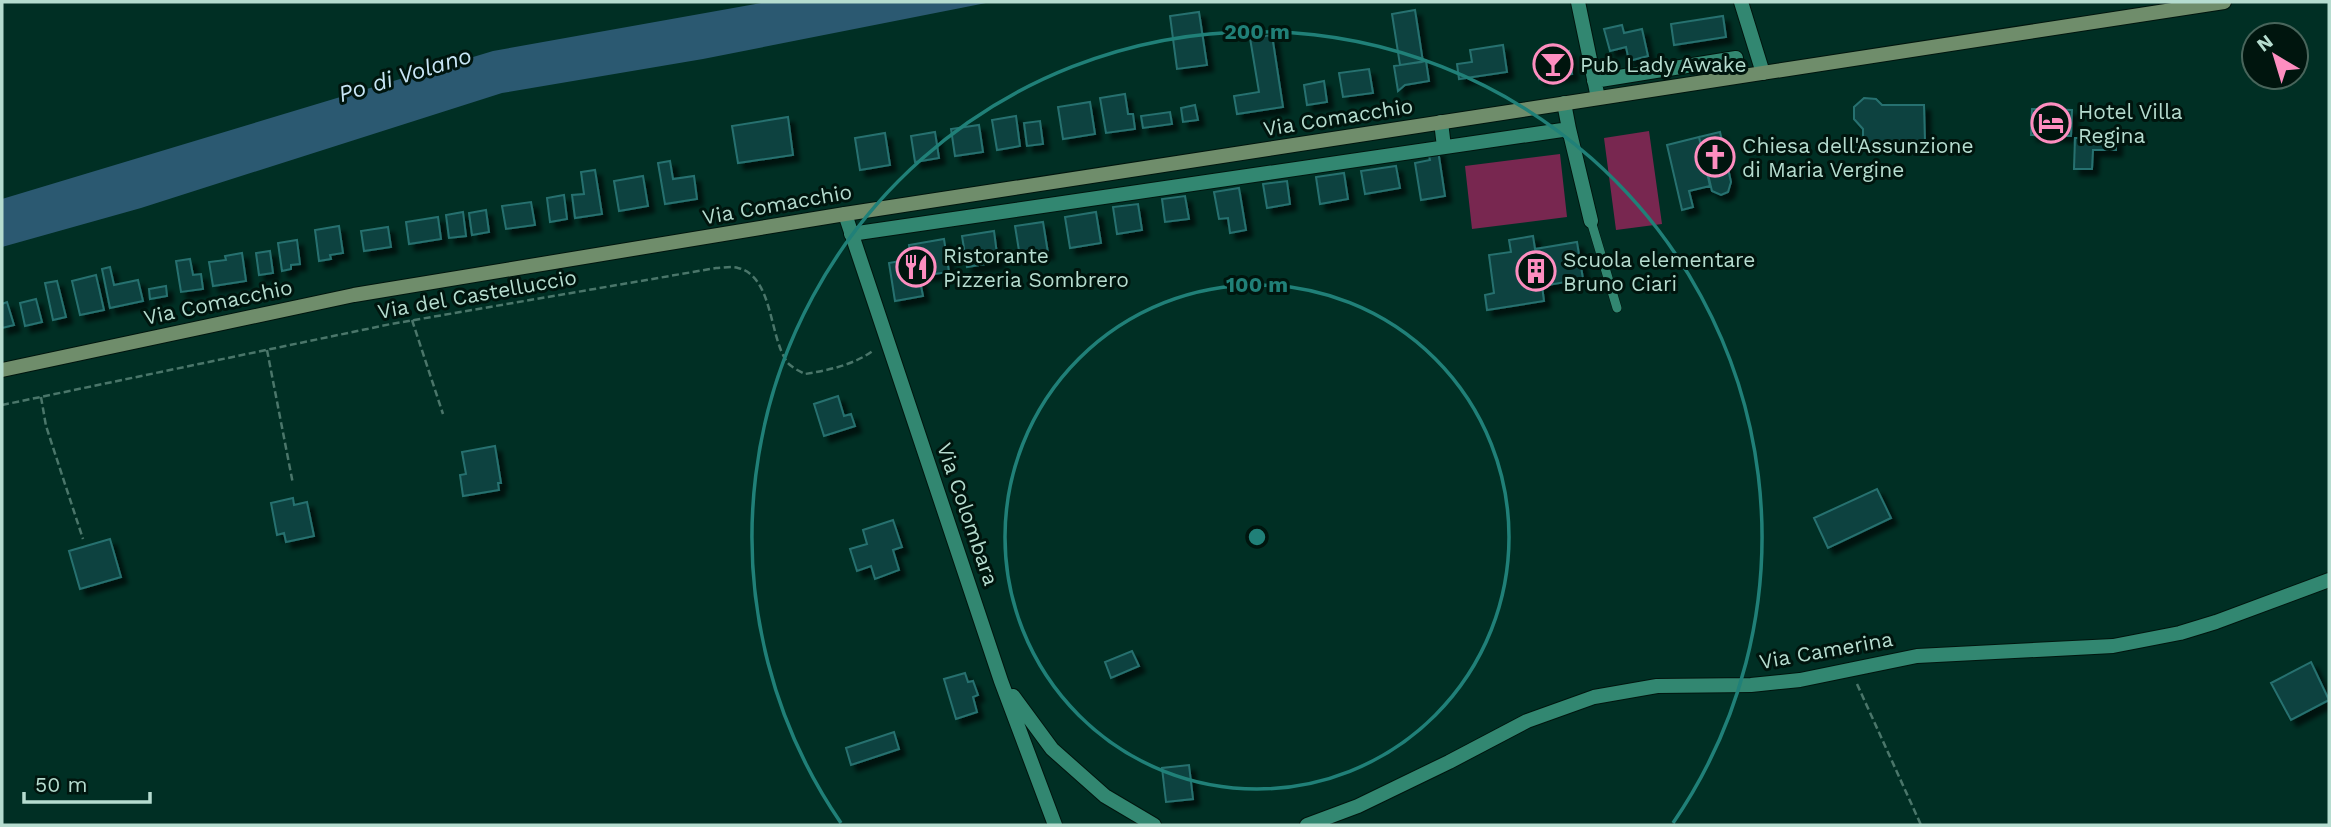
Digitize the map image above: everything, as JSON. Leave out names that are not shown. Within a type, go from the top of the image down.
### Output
[{"type":"main road","name":"Via Comacchio","points":[[2,370],[354,295],[845,214],[2224,2]]},
{"type":"street","points":[[1578,2],[1598,98]]},
{"type":"street","points":[[1741,2],[1763,73]]},
{"type":"street","points":[[1594,81],[1736,58]]},
{"type":"street","points":[[1564,103],[1591,221]]},
{"type":"street","points":[[1441,122],[1444,147]]},
{"type":"street","name":"Via Comacchio","points":[[851,233],[1569,129]]},
{"type":"street","points":[[1253,151],[1256,175]]},
{"type":"street","points":[[1099,175],[1102,197]]},
{"type":"street","points":[[886,208],[890,228]]},
{"type":"street","name":"Via Colombara","points":[[845,214],[1001,681],[1055,825]]},
{"type":"street","name":"Via Camerina","points":[[1307,825],[1358,806],[1527,720],[1594,697],[1657,686],[1751,685],[1800,680],[1917,656],[2113,646],[2216,622],[2329,580]]},
{"type":"street","points":[[1001,681],[1052,749],[1105,796],[1154,825]]},
{"type":"lane","points":[[1591,221],[1617,308]]},
{"type":"path","name":"Via del Castelluccio","points":[[2,405],[412,320],[716,268],[737,267],[752,274],[762,288],[778,343],[788,364],[805,374],[829,370],[864,358],[885,336]]},
{"type":"path","points":[[412,320],[443,414]]},
{"type":"path","points":[[267,350],[293,484]]},
{"type":"path","points":[[41,397],[46,426],[83,539]]},
{"type":"path","points":[[1848,670],[1857,684],[1921,825]]},
{"type":"shaded area","points":[[1649,131],[1662,224],[1616,230],[1604,138]]},
{"type":"shaded area","points":[[1560,154],[1567,217],[1472,229],[1465,166]]},
{"type":"water","points":[[767,2],[991,2],[703,59],[502,93],[141,208],[2,247],[2,199],[493,51]]},
{"type":"building","points":[[1415,10],[1423,62],[1400,65],[1392,14]]},
{"type":"building","points":[[1199,12],[1207,65],[1177,69],[1170,16]]},
{"type":"building","points":[[1723,16],[1726,37],[1674,45],[1671,24]]},
{"type":"building","points":[[1622,25],[1624,33],[1642,29],[1648,56],[1629,61],[1626,47],[1610,51],[1604,29]]},
{"type":"building","points":[[1272,35],[1283,107],[1237,114],[1234,96],[1259,92],[1250,38]]},
{"type":"building","points":[[1503,45],[1507,72],[1459,79],[1457,64],[1472,62],[1470,50]]},
{"type":"building","points":[[1569,51],[1572,74],[1539,79],[1536,57]]},
{"type":"building","points":[[1426,61],[1429,81],[1405,85],[1398,91],[1394,66]]},
{"type":"building","points":[[1369,69],[1373,93],[1343,97],[1339,73]]},
{"type":"building","points":[[1324,81],[1327,102],[1307,105],[1304,85]]},
{"type":"building","points":[[1125,94],[1128,114],[1133,114],[1135,129],[1106,133],[1100,98]]},
{"type":"building","points":[[1864,98],[1876,99],[1882,105],[1924,105],[1925,142],[1863,143],[1863,129],[1854,119],[1854,107]]},
{"type":"building","points":[[1090,102],[1095,134],[1063,139],[1058,107]]},
{"type":"building","points":[[1195,105],[1198,120],[1183,122],[1181,108]]},
{"type":"building","points":[[2032,109],[2072,110],[2071,136],[2031,135]]},
{"type":"building","points":[[1170,112],[1172,124],[1143,128],[1141,116]]},
{"type":"building","points":[[1016,116],[1020,146],[997,150],[992,120]]},
{"type":"building","points":[[788,117],[793,155],[738,163],[732,126]]},
{"type":"building","points":[[1040,121],[1043,144],[1027,146],[1024,123]]},
{"type":"building","points":[[979,125],[983,152],[955,156],[951,129]]},
{"type":"building","points":[[935,132],[939,158],[915,162],[911,136]]},
{"type":"building","name":"Chiesa dell'Assunzione di Maria Vergine","points":[[1720,132],[1731,182],[1728,192],[1721,195],[1712,191],[1699,137]]},
{"type":"building","points":[[885,133],[890,165],[860,170],[855,138]]},
{"type":"building","points":[[1699,137],[1710,186],[1689,191],[1693,207],[1682,210],[1667,145]]},
{"type":"building","points":[[2075,138],[2116,138],[2116,150],[2093,150],[2092,169],[2074,169]]},
{"type":"building","points":[[1438,150],[1445,196],[1421,200],[1415,163],[1430,160],[1428,152]]},
{"type":"building","points":[[670,161],[673,179],[694,176],[697,199],[665,204],[658,163]]},
{"type":"building","points":[[1396,166],[1400,188],[1365,194],[1361,171]]},
{"type":"building","points":[[595,170],[602,214],[575,218],[572,195],[584,194],[581,172]]},
{"type":"building","points":[[1344,173],[1348,199],[1320,204],[1316,177]]},
{"type":"building","points":[[643,176],[648,206],[619,211],[614,181]]},
{"type":"building","points":[[1287,181],[1290,204],[1267,208],[1263,184]]},
{"type":"building","points":[[1239,188],[1246,230],[1230,233],[1228,218],[1219,219],[1214,192]]},
{"type":"building","points":[[564,195],[567,219],[550,222],[547,198]]},
{"type":"building","points":[[1185,196],[1189,219],[1165,222],[1162,199]]},
{"type":"building","points":[[531,202],[535,225],[506,229],[502,206]]},
{"type":"building","points":[[1138,204],[1142,230],[1117,234],[1113,207]]},
{"type":"building","points":[[486,210],[489,232],[472,235],[469,213]]},
{"type":"building","points":[[463,212],[466,236],[449,238],[446,215]]},
{"type":"building","points":[[1096,212],[1101,243],[1070,248],[1065,217]]},
{"type":"building","points":[[438,217],[441,239],[409,244],[406,222]]},
{"type":"building","points":[[1043,222],[1048,253],[1020,257],[1015,226]]},
{"type":"building","points":[[339,226],[343,253],[330,255],[331,259],[319,261],[315,230]]},
{"type":"building","points":[[388,227],[391,247],[364,251],[361,231]]},
{"type":"building","points":[[994,231],[998,262],[967,267],[962,236]]},
{"type":"building","name":"Scuola elementare Bruno Ciari","points":[[1533,236],[1535,249],[1577,242],[1583,279],[1542,286],[1544,301],[1487,310],[1485,295],[1494,293],[1489,255],[1511,252],[1509,240]]},
{"type":"building","points":[[944,239],[949,272],[919,276],[923,296],[895,301],[889,263],[911,259],[909,245]]},
{"type":"building","points":[[297,240],[300,264],[291,265],[291,269],[282,271],[278,243]]},
{"type":"building","points":[[270,251],[273,273],[259,275],[256,253]]},
{"type":"building","points":[[242,253],[246,281],[213,286],[209,262],[226,260],[225,256]]},
{"type":"building","points":[[190,259],[193,275],[201,274],[203,289],[181,292],[176,261]]},
{"type":"building","points":[[110,267],[114,285],[138,280],[143,301],[110,308],[102,269]]},
{"type":"building","points":[[96,275],[104,310],[80,315],[72,281]]},
{"type":"building","points":[[57,281],[66,317],[53,320],[45,283]]},
{"type":"building","points":[[166,286],[167,296],[150,299],[149,289]]},
{"type":"building","points":[[36,299],[42,322],[25,326],[20,303]]},
{"type":"building","points":[[7,302],[14,325],[2,328],[2,304]]},
{"type":"building","points":[[838,396],[844,416],[851,414],[855,426],[824,436],[814,404]]},
{"type":"building","points":[[495,446],[501,483],[498,483],[499,490],[463,496],[460,475],[466,474],[462,452]]},
{"type":"building","points":[[1877,489],[1891,518],[1828,548],[1814,518]]},
{"type":"building","points":[[293,498],[294,505],[307,502],[314,536],[286,542],[284,533],[277,535],[271,503]]},
{"type":"building","points":[[893,520],[902,547],[893,550],[899,570],[875,579],[871,566],[857,571],[850,549],[867,544],[863,530]]},
{"type":"building","points":[[110,539],[121,577],[80,589],[69,551]]},
{"type":"building","points":[[1132,651],[1139,666],[1111,678],[1105,662]]},
{"type":"building","points":[[2311,662],[2329,700],[2291,720],[2271,683]]},
{"type":"building","points":[[965,673],[968,682],[973,681],[978,695],[973,697],[977,712],[956,719],[944,679]]},
{"type":"building","points":[[894,732],[899,749],[851,765],[846,748]]},
{"type":"building","points":[[1189,765],[1193,799],[1166,802],[1162,768]]},
{"type":"place","name":"Pub Lady Awake","points":[[1553,64]]},
{"type":"place","name":"Hotel Villa Regina","points":[[2051,123]]},
{"type":"place","name":"Chiesa dell'Assunzione di Maria Vergine","points":[[1715,157]]},
{"type":"place","name":"Ristorante Pizzeria Sombrero","points":[[916,267]]},
{"type":"place","name":"Scuola elementare Bruno Ciari","points":[[1536,271]]},
{"type":"water label","name":"Po di Volano","points":[[405,75]]}]
